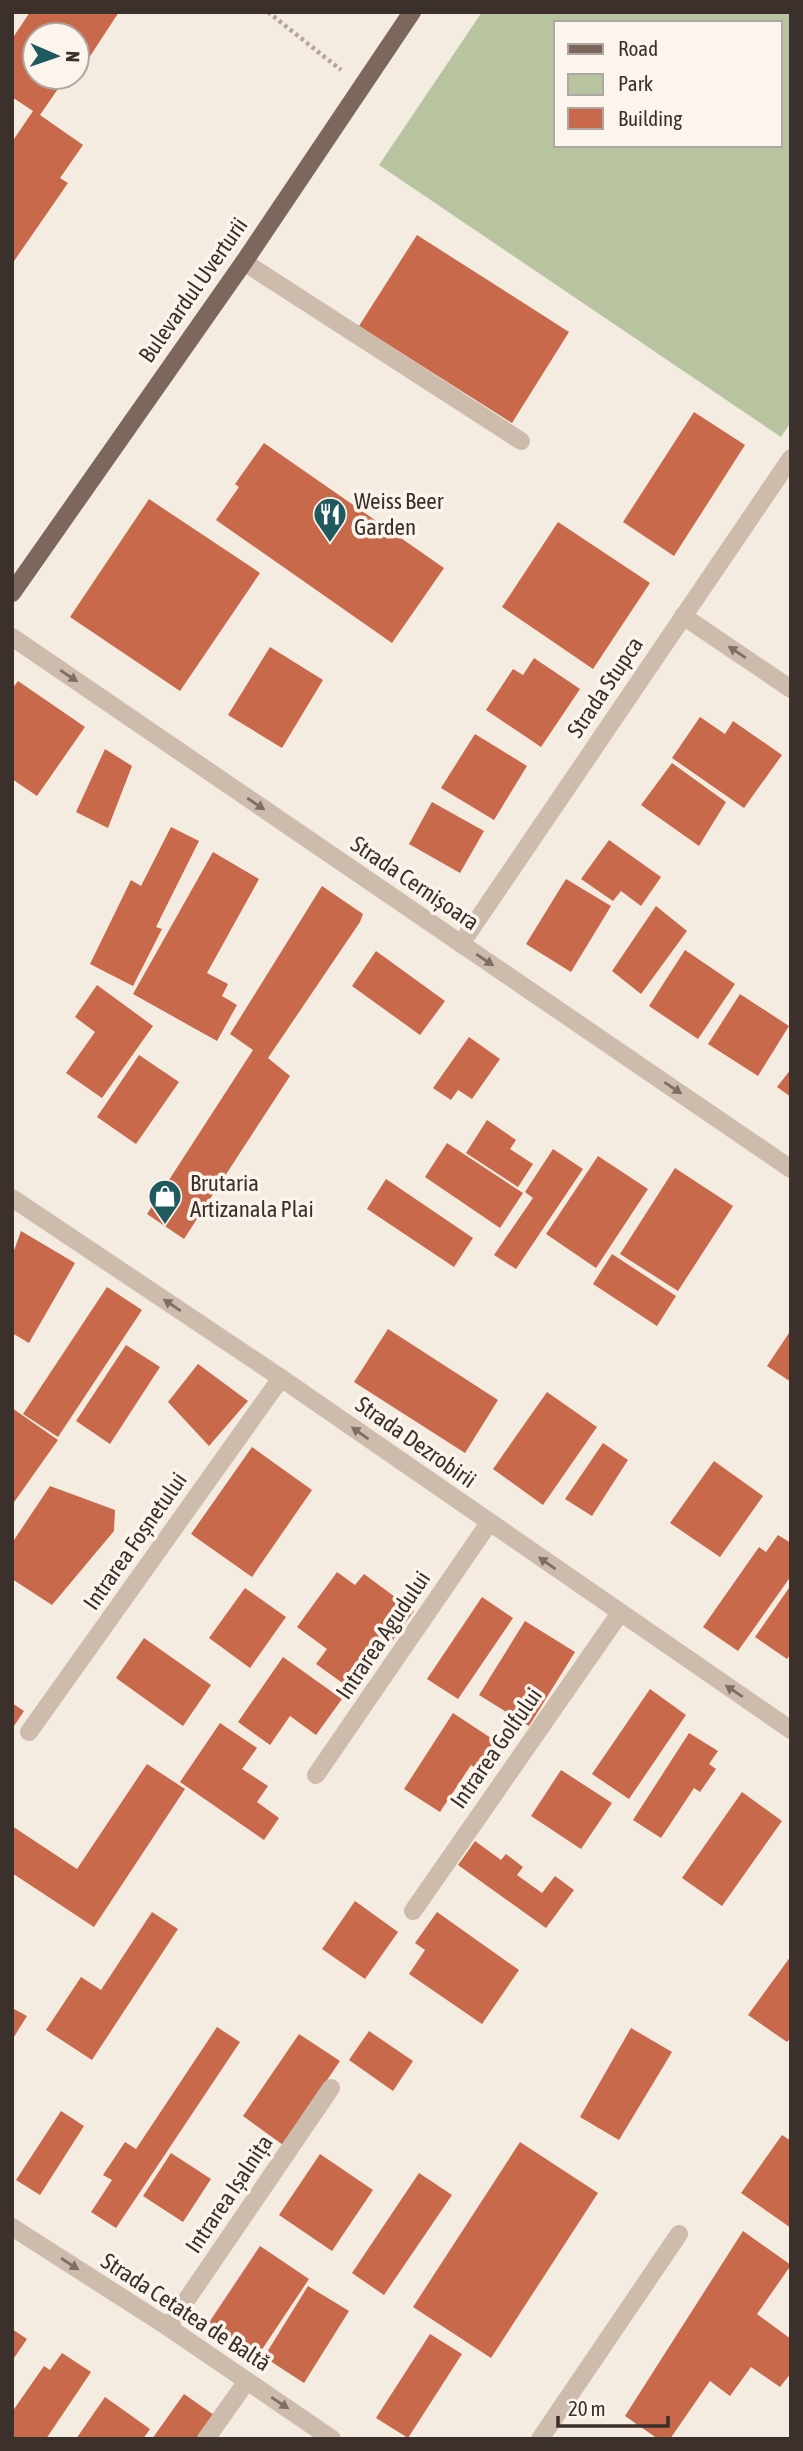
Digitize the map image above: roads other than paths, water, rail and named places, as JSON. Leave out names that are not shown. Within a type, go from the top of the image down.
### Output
[{"type":"main road","name":"Bulevardul Uverturii","points":[[12,593],[244,262],[412,12]]},
{"type":"street","points":[[244,262],[522,441]]},
{"type":"street","name":"Strada Stupca","points":[[461,944],[791,458]]},
{"type":"street","points":[[683,615],[791,689]]},
{"type":"street","name":"Strada Cernișoara","points":[[12,637],[791,1169]]},
{"type":"street","name":"Strada Dezrobirii","points":[[12,1198],[281,1378],[791,1730]]},
{"type":"street","name":"Intrarea Foșnetului","points":[[29,1732],[281,1378]]},
{"type":"street","name":"Intrarea Agudului","points":[[316,1775],[489,1523]]},
{"type":"street","name":"Intrarea Golfului","points":[[413,1910],[620,1613]]},
{"type":"street","name":"Intrarea Ișalnița","points":[[168,2328],[331,2088]]},
{"type":"street","name":"Strada Cetatea de Baltă","points":[[12,2227],[332,2439]]},
{"type":"street","points":[[540,2439],[679,2234]]},
{"type":"street","points":[[205,2439],[247,2381]]},
{"type":"place","name":"Weiss Beer Garden","points":[[330,544]]},
{"type":"place","name":"Brutaria Artizanala Plai","points":[[165,1226]]}]
